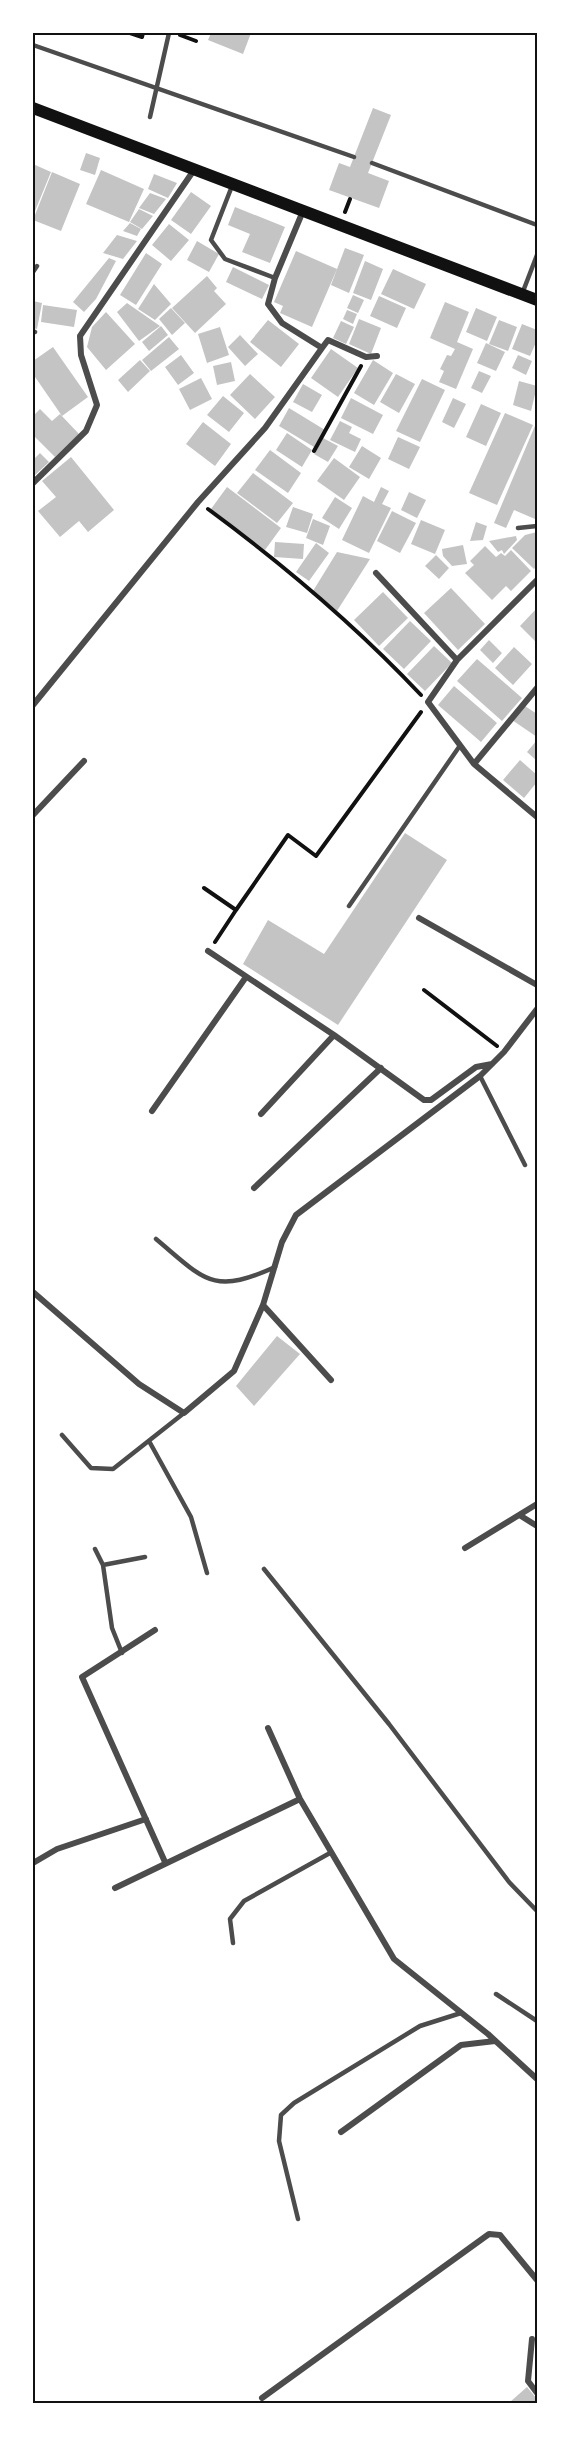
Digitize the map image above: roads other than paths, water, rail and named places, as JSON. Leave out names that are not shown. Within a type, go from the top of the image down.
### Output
[{"type":"main road","points":[[33,108],[537,300]]},
{"type":"street","points":[[33,483],[86,431],[97,405],[81,355],[80,336],[195,169]]},
{"type":"street","points":[[303,211],[275,279],[268,304],[282,323],[322,348]]},
{"type":"street","points":[[33,705],[198,502],[265,428],[328,340],[366,357],[378,356]]},
{"type":"street","points":[[376,573],[457,660]]},
{"type":"street","points":[[537,580],[457,660],[428,702],[459,747],[474,764],[537,817]]},
{"type":"street","points":[[474,764],[537,688]]},
{"type":"street","points":[[33,815],[84,761]]},
{"type":"street","points":[[419,918],[537,985]]},
{"type":"street","points":[[208,951],[334,1035],[424,1100],[431,1100],[476,1067],[493,1064]]},
{"type":"street","points":[[152,1111],[246,977]]},
{"type":"street","points":[[33,1292],[139,1384],[184,1413],[234,1371],[263,1305],[282,1242],[296,1215],[480,1076],[504,1052],[534,1016],[537,1009]]},
{"type":"street","points":[[534,1016],[537,1024]]},
{"type":"street","points":[[261,1114],[334,1035]]},
{"type":"street","points":[[254,1188],[381,1068]]},
{"type":"street","points":[[263,1305],[331,1380]]},
{"type":"street","points":[[465,1548],[521,1516],[537,1504]]},
{"type":"street","points":[[521,1516],[537,1526]]},
{"type":"street","points":[[155,1630],[82,1677],[165,1862]]},
{"type":"street","points":[[268,1728],[300,1799],[394,1959],[495,2041],[537,2079]]},
{"type":"street","points":[[115,1888],[300,1799]]},
{"type":"street","points":[[33,1863],[57,1849],[146,1819]]},
{"type":"street","points":[[341,2132],[462,2045],[495,2041]]},
{"type":"street","points":[[262,2398],[489,2234],[500,2235],[537,2280]]},
{"type":"street","points":[[532,2339],[528,2381],[537,2392]]},
{"type":"lane","points":[[150,117],[171,33]]},
{"type":"lane","points":[[33,45],[354,157]]},
{"type":"lane","points":[[372,163],[537,225]]},
{"type":"lane","points":[[233,184],[211,240],[225,259],[275,279]]},
{"type":"lane","points":[[522,294],[537,255]]},
{"type":"lane","points":[[33,272],[37,266]]},
{"type":"lane","points":[[518,528],[537,526]]},
{"type":"lane","points":[[349,906],[459,747]]},
{"type":"lane","points":[[480,1076],[525,1165]]},
{"type":"lane","points":[[156,1239],[203,1278],[222,1283],[235,1281],[276,1266]]},
{"type":"lane","points":[[62,1435],[91,1468],[113,1469],[184,1413]]},
{"type":"lane","points":[[149,1441],[191,1517],[207,1573]]},
{"type":"lane","points":[[95,1549],[104,1565],[112,1628],[122,1653]]},
{"type":"lane","points":[[104,1565],[145,1557]]},
{"type":"lane","points":[[264,1569],[389,1724],[510,1882],[537,1911]]},
{"type":"lane","points":[[233,1943],[230,1919],[244,1901],[330,1853]]},
{"type":"lane","points":[[496,1994],[537,2021]]},
{"type":"lane","points":[[298,2219],[279,2141],[281,2115],[294,2103],[420,2026],[461,2013]]}]
